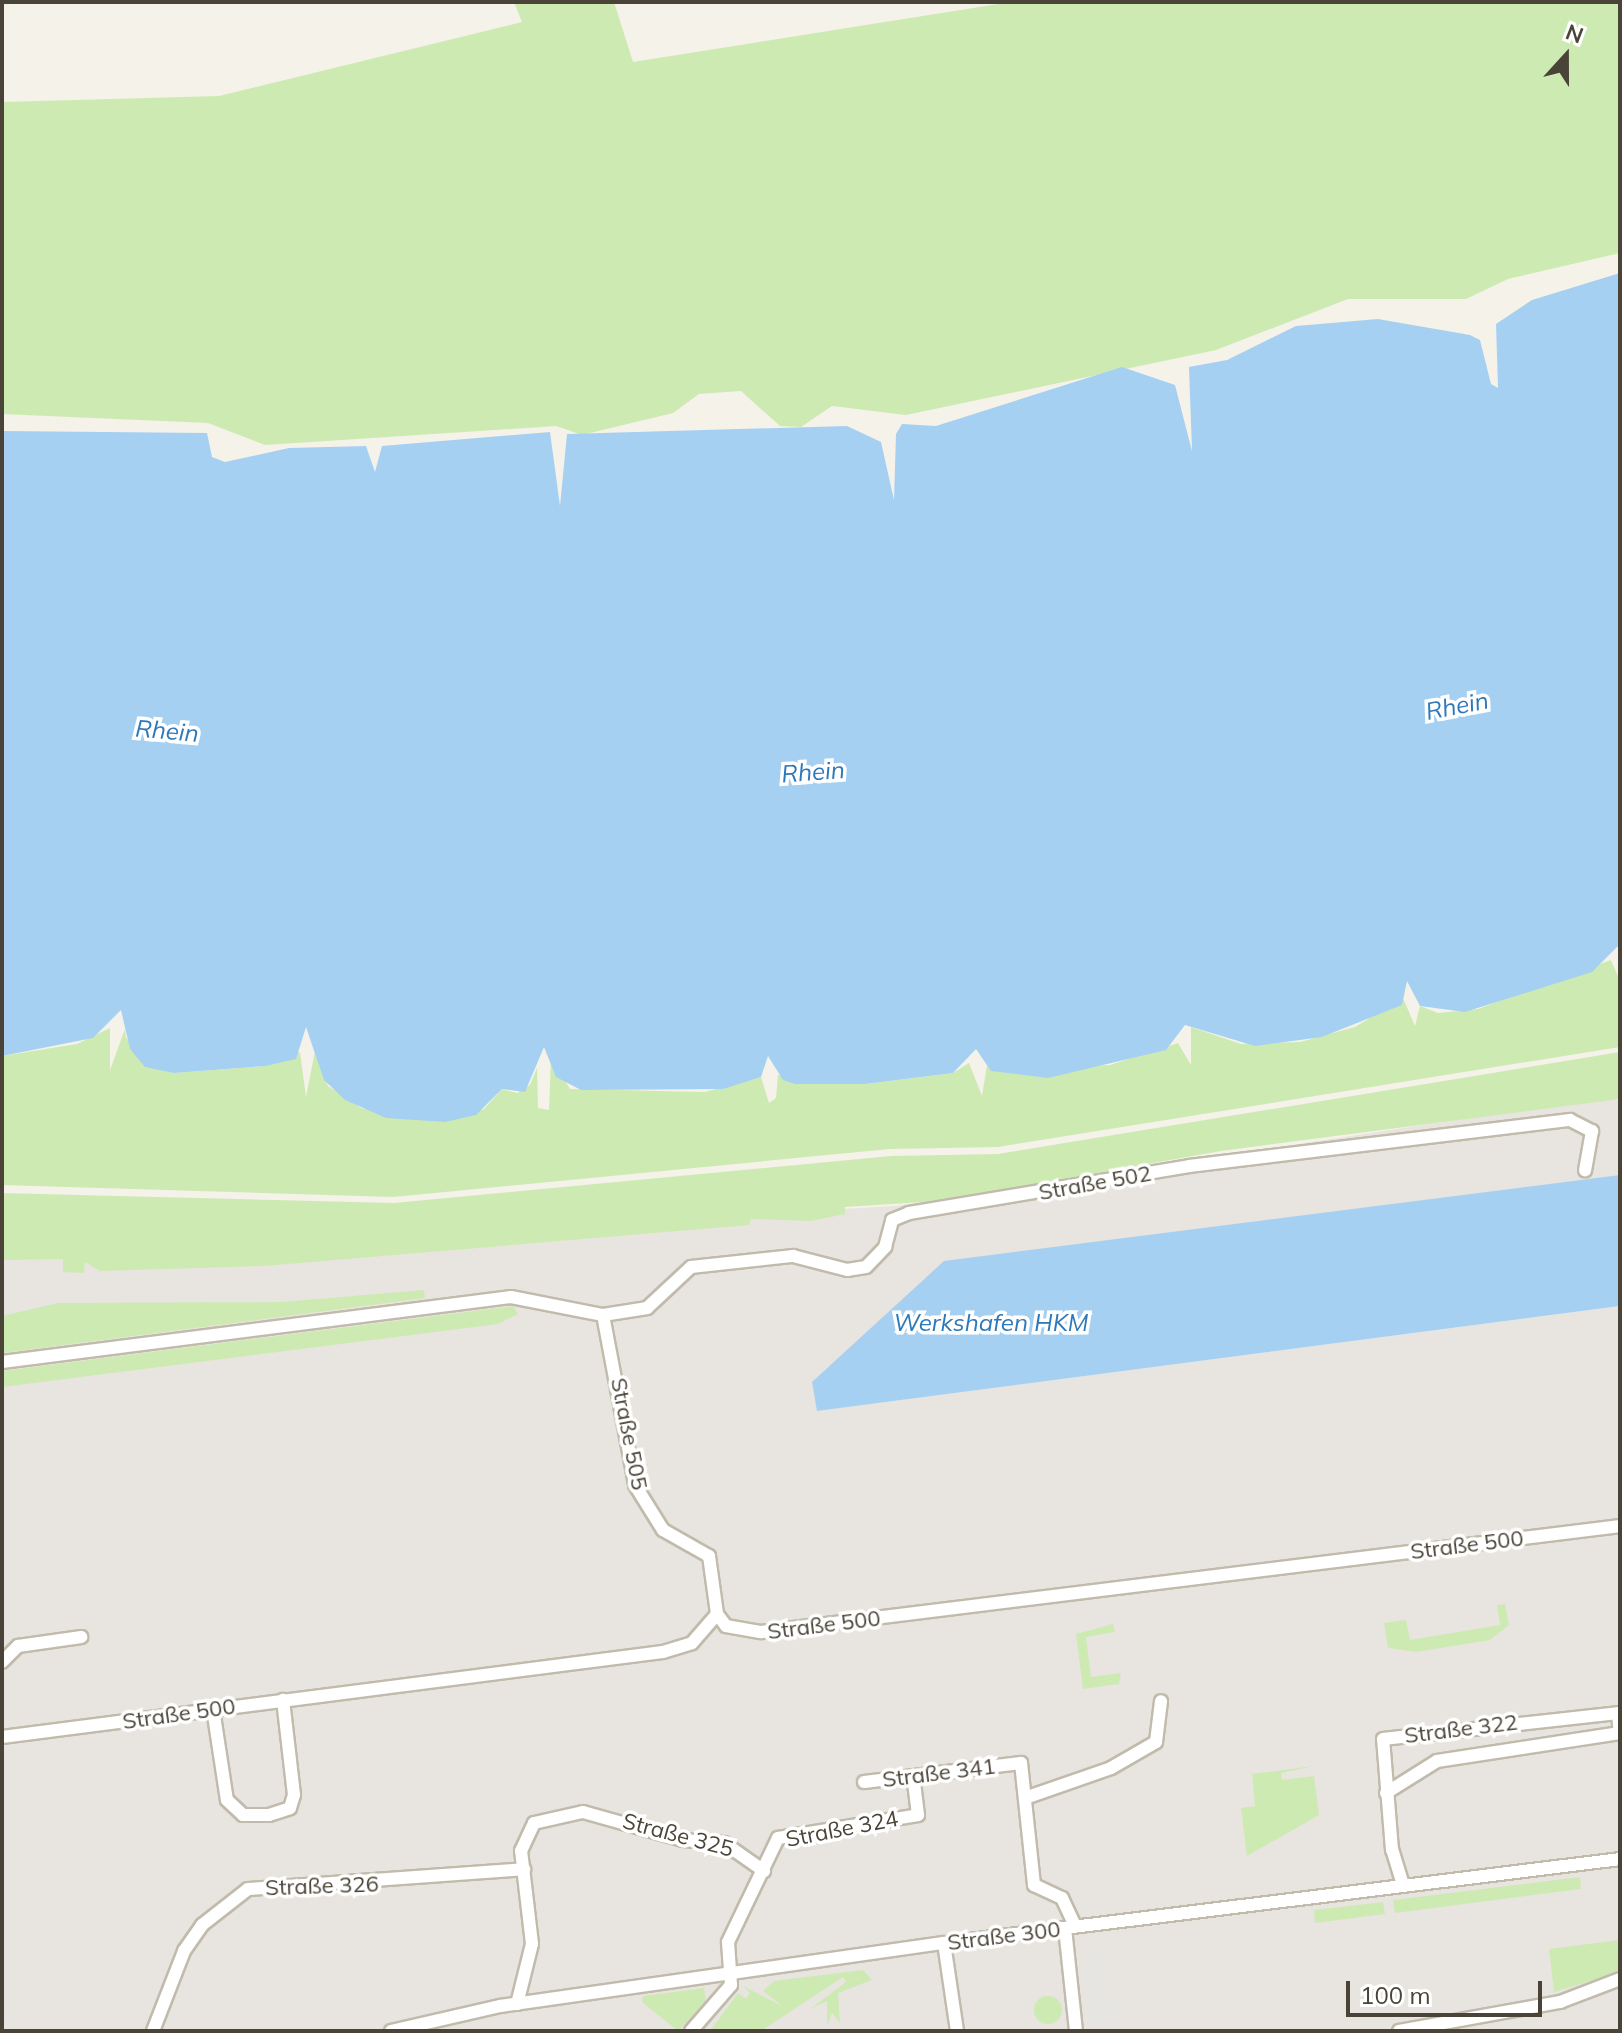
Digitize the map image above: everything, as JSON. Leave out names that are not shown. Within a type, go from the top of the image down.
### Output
[{"type":"street","name":"Straße 502","points":[[603,1315],[647,1308],[691,1267],[793,1256],[847,1270],[866,1267],[885,1247],[892,1220],[909,1213],[1189,1166],[1570,1120],[1592,1131],[1585,1170]]},
{"type":"street","points":[[2,1362],[511,1297],[603,1315]]},
{"type":"street","name":"Straße 505","points":[[603,1315],[635,1485],[663,1530],[709,1556],[717,1614]]},
{"type":"street","name":"Straße 500","points":[[2,1737],[663,1652],[692,1643],[717,1614],[726,1626],[761,1632],[1620,1526]]},
{"type":"street","points":[[2,1662],[18,1646],[81,1637]]},
{"type":"street","points":[[213,1709],[227,1800],[243,1815],[269,1815],[290,1808],[294,1795],[283,1700]]},
{"type":"street","points":[[1025,1798],[1111,1768],[1156,1742],[1161,1701]]},
{"type":"street","name":"Straße 322","points":[[1403,1885],[1386,1793],[1383,1739],[1618,1713],[1620,1734]]},
{"type":"street","points":[[1386,1793],[1437,1761],[1620,1734]]},
{"type":"street","name":"Straße 341","points":[[864,1782],[1021,1763],[1034,1885],[1062,1898],[1070,1927]]},
{"type":"street","name":"Straße 324","points":[[735,1974],[728,1942],[778,1838],[918,1815],[913,1776]]},
{"type":"street","name":"Straße 325","points":[[517,2004],[532,1944],[521,1851],[534,1823],[583,1812],[683,1840],[724,1843],[764,1871]]},
{"type":"street","name":"Straße 300","points":[[391,2031],[517,2004],[944,1943],[1620,1859]]},
{"type":"street","name":"Straße 326","points":[[153,2031],[184,1951],[202,1925],[248,1889],[524,1869]]},
{"type":"street","points":[[1070,1927],[1076,2031]]},
{"type":"street","points":[[944,1943],[957,2031]]},
{"type":"street","points":[[691,2031],[735,1974]]},
{"type":"street","points":[[1399,2031],[1560,2002],[1620,1979]]},
{"type":"shaded area","points":[[1611,1096],[1620,1102],[1618,1176],[817,1411],[1620,1306],[1620,2031],[2,2031],[2,1256],[896,1206]]},
{"type":"shaded area","points":[[1109,1949],[1120,2031],[1091,2031],[1082,1952]]},
{"type":"green space","points":[[514,2],[614,2],[633,62],[1011,2],[1620,2],[1620,253],[1508,279],[1466,299],[1348,299],[1216,350],[906,415],[832,406],[801,427],[780,426],[741,391],[699,394],[673,413],[582,435],[556,426],[265,445],[208,423],[2,414],[2,102],[219,96],[522,22]]},
{"type":"green space","points":[[1611,960],[1620,981],[1620,1047],[998,1147],[890,1149],[393,1197],[2,1185],[2,1056],[77,1044],[110,1028],[110,1070],[125,1029],[126,1038],[174,1073],[265,1066],[300,1052],[306,1097],[315,1051],[328,1086],[361,1108],[445,1122],[484,1109],[502,1089],[517,1093],[530,1085],[537,1068],[538,1108],[549,1110],[551,1057],[570,1089],[705,1092],[761,1077],[769,1103],[776,1098],[778,1075],[865,1084],[953,1073],[969,1063],[982,1096],[987,1065],[991,1071],[1110,1065],[1178,1043],[1191,1065],[1191,1027],[1241,1044],[1300,1042],[1355,1027],[1403,998],[1415,1026],[1420,1006],[1438,1013],[1478,1009]]},
{"type":"green space","points":[[1620,1052],[1620,1099],[1221,1151],[938,1201],[845,1207],[845,1214],[811,1221],[751,1219],[749,1225],[264,1266],[100,1271],[85,1262],[84,1273],[63,1272],[63,1259],[2,1260],[2,1193],[394,1203],[891,1156],[998,1154]]},
{"type":"green space","points":[[424,1290],[425,1298],[2,1353],[2,1316],[58,1303],[282,1302]]},
{"type":"green space","points":[[513,1306],[518,1314],[498,1324],[2,1387],[2,1371]]},
{"type":"green space","points":[[1505,1604],[1509,1625],[1490,1640],[1416,1652],[1388,1648],[1384,1623],[1406,1620],[1410,1640],[1500,1625],[1497,1605]]},
{"type":"green space","points":[[1113,1624],[1115,1632],[1086,1637],[1091,1677],[1121,1673],[1119,1684],[1083,1689],[1076,1634]]},
{"type":"green space","points":[[1314,1766],[1281,1773],[1282,1780],[1314,1776],[1319,1815],[1247,1856],[1241,1808],[1255,1806],[1252,1774]]},
{"type":"green space","points":[[1580,1877],[1581,1889],[1395,1913],[1393,1900]]},
{"type":"green space","points":[[1383,1902],[1385,1914],[1315,1923],[1314,1910]]},
{"type":"green space","points":[[1620,1940],[1620,1972],[1554,1992],[1549,1949]]},
{"type":"green space","points":[[863,1970],[872,1980],[838,1993],[840,2023],[832,2013],[827,2025],[827,2001],[809,2010],[846,1982],[843,1977],[761,2031],[710,2031],[738,1993],[746,1999],[750,1993],[743,1986],[782,2006],[763,1991],[774,1981]]},
{"type":"green space","points":[[704,1988],[706,2001],[678,2031],[642,2002],[643,1996]]},
{"type":"green space","points":[[1048,1996],[1058,2000],[1062,2010],[1058,2020],[1048,2024],[1038,2020],[1034,2010],[1038,2000]]},
{"type":"water","name":"Rhein","points":[[1620,273],[1620,944],[1592,972],[1465,1012],[1420,1006],[1407,981],[1402,1005],[1322,1037],[1255,1046],[1185,1025],[1166,1050],[1048,1078],[991,1071],[976,1049],[953,1073],[865,1084],[795,1084],[783,1080],[768,1056],[761,1077],[723,1089],[581,1090],[556,1077],[544,1047],[525,1092],[502,1089],[476,1115],[445,1122],[386,1118],[345,1100],[324,1080],[306,1027],[296,1059],[265,1066],[174,1073],[145,1067],[130,1049],[121,1010],[93,1038],[2,1056],[2,431],[207,433],[212,457],[225,462],[289,448],[366,446],[375,472],[382,446],[550,432],[560,506],[567,434],[847,426],[881,442],[894,500],[896,434],[902,424],[936,426],[1122,367],[1175,385],[1192,451],[1189,367],[1227,360],[1296,326],[1378,319],[1470,335],[1480,340],[1491,384],[1498,388],[1496,324],[1532,300]]},
{"type":"water","name":"Werkshafen HKM","points":[[1620,1175],[1620,1306],[817,1411],[812,1382],[944,1261]]}]
